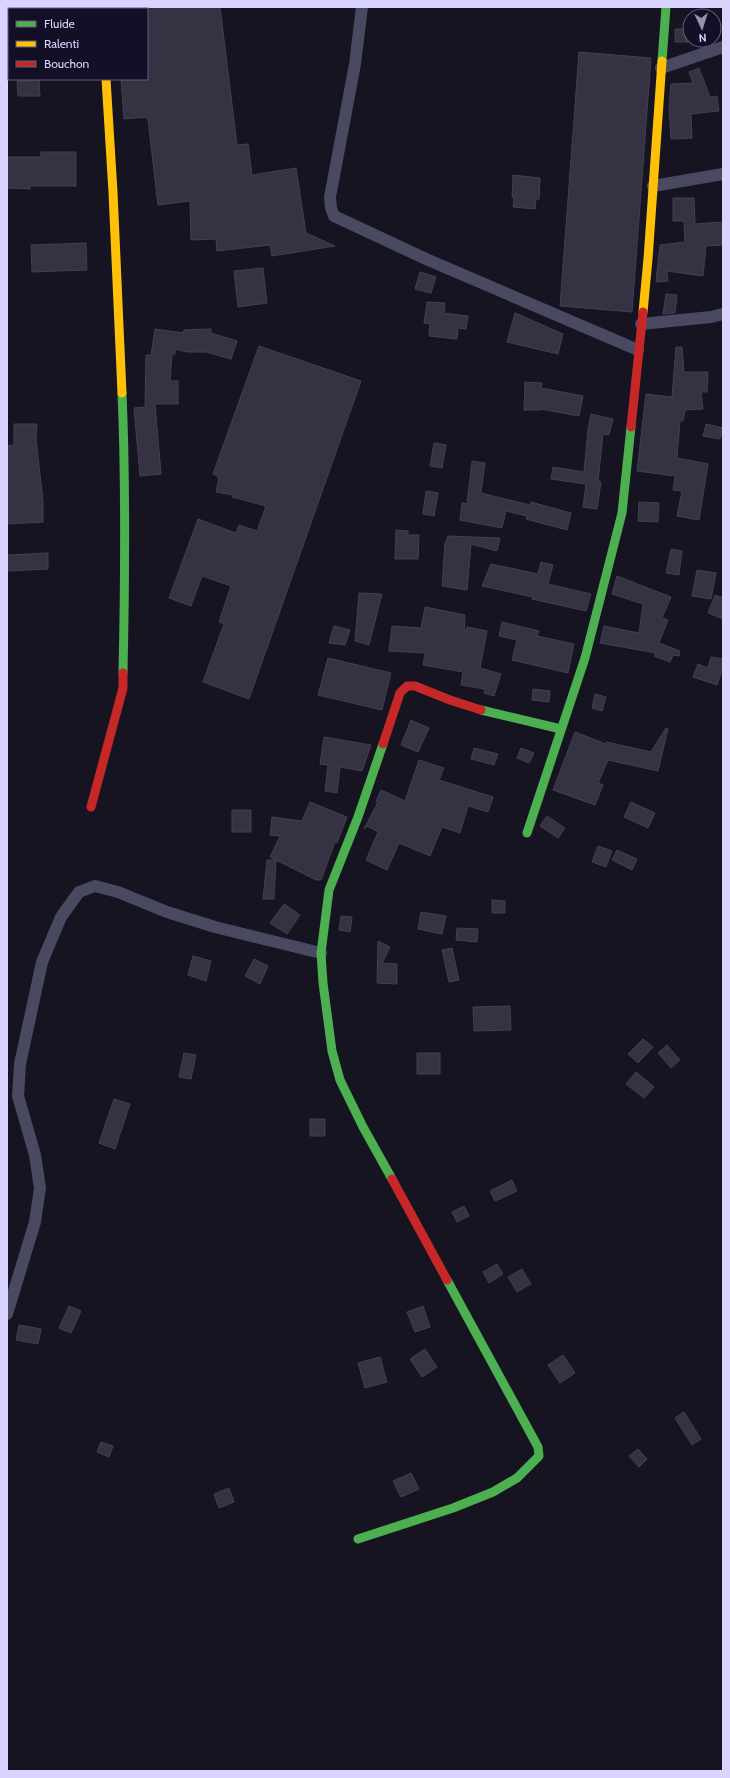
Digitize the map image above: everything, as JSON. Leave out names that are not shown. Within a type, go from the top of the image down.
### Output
[{"type":"street","points":[[362,7],[355,64],[330,197],[331,208],[334,216],[426,259],[638,350]]},
{"type":"street","points":[[527,833],[585,658],[622,513],[648,259],[666,7]]},
{"type":"street","points":[[662,68],[723,46]]},
{"type":"street","points":[[91,807],[123,688],[125,598],[124,438],[113,192],[106,80]]},
{"type":"street","points":[[654,186],[723,174]]},
{"type":"street","points":[[642,324],[711,317],[723,314]]},
{"type":"street","points":[[358,1539],[453,1508],[493,1492],[517,1478],[539,1456],[538,1447],[363,1127],[340,1080],[332,1051],[323,983],[321,953],[330,890],[358,817],[400,693],[407,686],[414,686],[479,709],[561,729]]},
{"type":"street","points":[[7,1314],[35,1222],[40,1188],[35,1155],[13,1097],[42,962],[61,917],[79,892],[95,886],[118,892],[167,912],[215,927],[321,953]]},
{"type":"building","points":[[220,7],[237,145],[248,144],[252,175],[296,168],[306,233],[335,246],[272,256],[270,245],[217,251],[216,239],[191,240],[190,201],[158,205],[148,120],[147,117],[124,119],[121,80],[148,80],[147,8]]},
{"type":"building","points":[[675,29],[682,29],[682,42],[675,42]]},
{"type":"building","points":[[579,52],[651,58],[632,312],[560,306]]},
{"type":"building","points":[[699,68],[710,97],[717,96],[719,111],[691,114],[692,138],[671,139],[669,107],[671,84],[693,83],[689,72]]},
{"type":"building","points":[[39,80],[40,96],[18,96],[17,81]]},
{"type":"building","points":[[41,152],[76,152],[76,186],[30,186],[30,189],[8,188],[7,157],[41,157]]},
{"type":"building","points":[[513,175],[540,178],[539,199],[536,199],[535,209],[513,207]]},
{"type":"building","points":[[673,198],[694,198],[695,224],[723,222],[723,245],[706,246],[703,276],[667,271],[668,281],[656,282],[660,245],[685,242],[684,221],[673,221]]},
{"type":"building","points":[[86,243],[87,270],[32,272],[31,245]]},
{"type":"building","points":[[263,268],[267,303],[238,307],[234,271]]},
{"type":"building","points":[[420,272],[436,277],[431,293],[415,289]]},
{"type":"building","points":[[666,294],[677,295],[675,313],[663,314]]},
{"type":"building","points":[[427,302],[445,303],[444,313],[468,316],[466,329],[458,328],[457,339],[429,336],[430,324],[424,323]]},
{"type":"building","points":[[515,313],[563,334],[558,354],[507,342]]},
{"type":"building","points":[[155,329],[183,333],[184,330],[211,329],[211,333],[237,341],[231,359],[206,352],[187,352],[175,349],[175,354],[172,354],[170,381],[178,381],[178,404],[155,404],[161,474],[140,476],[134,408],[145,407],[146,355],[151,355]]},
{"type":"building","points":[[259,346],[361,381],[249,699],[203,682],[224,624],[219,622],[231,586],[202,576],[191,606],[169,598],[198,519],[236,533],[239,525],[257,531],[266,506],[232,497],[233,495],[216,492],[219,477],[213,474]]},
{"type":"building","points":[[676,347],[682,347],[684,372],[708,372],[707,392],[701,392],[703,409],[685,410],[683,421],[680,421],[677,458],[708,464],[699,520],[677,516],[682,491],[673,490],[675,476],[637,471],[646,394],[672,397]]},
{"type":"building","points":[[525,382],[542,383],[541,388],[583,396],[579,416],[541,409],[524,410]]},
{"type":"building","points":[[591,414],[613,419],[609,435],[603,434],[598,481],[601,482],[597,509],[583,507],[586,484],[551,479],[553,467],[584,472]]},
{"type":"building","points":[[14,424],[37,424],[36,439],[43,501],[43,522],[7,524],[7,446],[14,445]]},
{"type":"building","points":[[706,424],[723,428],[720,439],[703,436]]},
{"type":"building","points":[[434,443],[446,445],[442,468],[430,466]]},
{"type":"building","points":[[472,461],[485,463],[481,493],[530,505],[531,502],[571,513],[567,530],[526,519],[527,516],[506,511],[502,528],[460,520],[462,503],[467,504]]},
{"type":"building","points":[[426,491],[438,493],[434,516],[423,514]]},
{"type":"building","points":[[639,502],[659,503],[658,522],[638,521]]},
{"type":"building","points":[[396,530],[408,531],[408,535],[419,535],[418,559],[395,559]]},
{"type":"building","points":[[448,536],[500,538],[497,551],[471,544],[467,590],[442,586],[445,544]]},
{"type":"building","points":[[671,549],[682,551],[679,575],[666,573]]},
{"type":"building","points":[[48,553],[48,569],[7,571],[7,555]]},
{"type":"building","points":[[541,562],[553,565],[548,584],[591,594],[586,611],[532,599],[533,597],[482,586],[491,564],[538,574]]},
{"type":"building","points":[[697,570],[716,573],[711,599],[692,596]]},
{"type":"building","points":[[617,576],[671,597],[662,618],[668,620],[659,643],[680,651],[679,656],[673,655],[670,662],[654,656],[656,653],[600,643],[604,626],[639,633],[643,604],[612,594]]},
{"type":"building","points":[[359,593],[382,594],[369,645],[355,641]]},
{"type":"building","points":[[715,595],[723,598],[723,619],[708,613]]},
{"type":"building","points":[[425,607],[465,615],[464,634],[467,627],[487,631],[480,668],[501,674],[494,696],[484,693],[485,689],[461,685],[463,672],[423,665],[425,653],[389,651],[392,626],[421,628]]},
{"type":"building","points":[[502,622],[539,631],[537,636],[574,644],[568,673],[512,660],[517,640],[499,636]]},
{"type":"building","points":[[334,626],[350,630],[345,645],[329,643]]},
{"type":"building","points":[[711,657],[723,659],[723,667],[717,685],[693,677],[698,664],[708,668]]},
{"type":"building","points":[[328,658],[391,673],[382,710],[318,695]]},
{"type":"building","points":[[533,689],[550,691],[549,702],[532,700]]},
{"type":"building","points":[[595,694],[606,697],[602,711],[592,708]]},
{"type":"building","points":[[411,720],[429,728],[418,752],[401,745]]},
{"type":"building","points":[[666,728],[668,729],[658,771],[608,760],[598,783],[603,785],[595,805],[553,790],[575,732],[606,744],[607,742],[651,752]]},
{"type":"building","points":[[324,737],[371,745],[362,771],[340,767],[337,793],[325,791],[328,765],[320,764]]},
{"type":"building","points":[[474,748],[498,754],[494,765],[471,759]]},
{"type":"building","points":[[521,748],[534,753],[529,763],[517,758]]},
{"type":"building","points":[[419,760],[444,768],[439,780],[493,797],[488,812],[468,806],[460,833],[442,827],[430,856],[399,843],[387,870],[366,860],[378,832],[367,826],[364,829],[378,802],[376,801],[381,790],[405,801]]},
{"type":"building","points":[[310,802],[347,817],[337,843],[337,837],[321,880],[316,880],[270,857],[280,836],[270,835],[272,817],[302,821]]},
{"type":"building","points":[[631,802],[655,813],[648,828],[624,817]]},
{"type":"building","points":[[232,810],[251,810],[251,832],[232,832]]},
{"type":"building","points":[[547,816],[565,828],[558,838],[540,826]]},
{"type":"building","points":[[598,846],[612,851],[606,867],[592,862]]},
{"type":"building","points":[[617,850],[637,859],[632,870],[612,860]]},
{"type":"building","points":[[267,860],[276,860],[274,899],[263,899]]},
{"type":"building","points":[[492,900],[505,901],[505,913],[492,913]]},
{"type":"building","points":[[284,904],[300,915],[287,934],[270,923]]},
{"type":"building","points":[[421,912],[446,916],[442,934],[418,929]]},
{"type":"building","points":[[341,916],[352,917],[350,932],[339,930]]},
{"type":"building","points":[[457,928],[478,929],[477,942],[456,940]]},
{"type":"building","points":[[378,941],[390,947],[382,963],[397,964],[397,984],[377,983]]},
{"type":"building","points":[[452,948],[459,980],[449,982],[442,950]]},
{"type":"building","points":[[193,956],[211,961],[206,981],[188,975]]},
{"type":"building","points":[[254,959],[268,966],[260,984],[245,976]]},
{"type":"building","points":[[510,1006],[511,1030],[474,1031],[473,1007]]},
{"type":"building","points":[[643,1039],[653,1047],[638,1063],[628,1054]]},
{"type":"building","points":[[667,1045],[680,1060],[671,1068],[658,1053]]},
{"type":"building","points":[[184,1053],[196,1055],[191,1079],[179,1077]]},
{"type":"building","points":[[417,1053],[440,1053],[440,1074],[417,1074]]},
{"type":"building","points":[[636,1072],[654,1087],[644,1098],[626,1084]]},
{"type":"building","points":[[114,1099],[130,1104],[115,1149],[99,1143]]},
{"type":"building","points":[[310,1119],[325,1119],[325,1136],[310,1136]]},
{"type":"building","points":[[512,1180],[517,1191],[495,1201],[490,1191]]},
{"type":"building","points":[[464,1206],[469,1216],[457,1222],[452,1212]]},
{"type":"building","points":[[497,1264],[503,1274],[489,1283],[483,1272]]},
{"type":"building","points":[[522,1269],[531,1284],[517,1292],[508,1277]]},
{"type":"building","points":[[69,1306],[81,1311],[71,1333],[59,1328]]},
{"type":"building","points":[[423,1306],[430,1327],[415,1332],[407,1312]]},
{"type":"building","points":[[19,1325],[41,1329],[38,1344],[16,1340]]},
{"type":"building","points":[[425,1349],[437,1367],[422,1377],[410,1359]]},
{"type":"building","points":[[563,1355],[575,1373],[560,1383],[548,1365]]},
{"type":"building","points":[[380,1357],[387,1382],[365,1388],[358,1363]]},
{"type":"building","points":[[684,1412],[701,1439],[692,1445],[675,1418]]},
{"type":"building","points":[[101,1442],[113,1446],[109,1457],[97,1452]]},
{"type":"building","points":[[638,1449],[647,1459],[639,1467],[629,1456]]},
{"type":"building","points":[[411,1473],[419,1489],[401,1497],[393,1481]]},
{"type":"building","points":[[229,1488],[234,1502],[219,1508],[214,1494]]},
{"type":"traffic: fast","points":[[662,61],[666,7]]},
{"type":"traffic: fast","points":[[122,393],[125,533],[123,673]]},
{"type":"traffic: fast","points":[[527,833],[585,658],[622,513],[631,427]]},
{"type":"traffic: fast","points":[[481,710],[561,729]]},
{"type":"traffic: fast","points":[[383,744],[358,817],[329,890],[321,953],[323,983],[332,1051],[340,1080],[363,1127],[392,1179]]},
{"type":"traffic: fast","points":[[358,1539],[453,1508],[493,1492],[517,1478],[539,1456],[538,1447],[447,1280]]},
{"type":"traffic: slow","points":[[643,312],[662,61]]},
{"type":"traffic: slow","points":[[106,80],[113,192],[122,393]]},
{"type":"traffic: jam","points":[[631,427],[643,312]]},
{"type":"traffic: jam","points":[[91,807],[123,688],[123,673]]},
{"type":"traffic: jam","points":[[383,744],[400,693],[407,686],[415,686],[481,710]]},
{"type":"traffic: jam","points":[[392,1179],[447,1280]]}]
